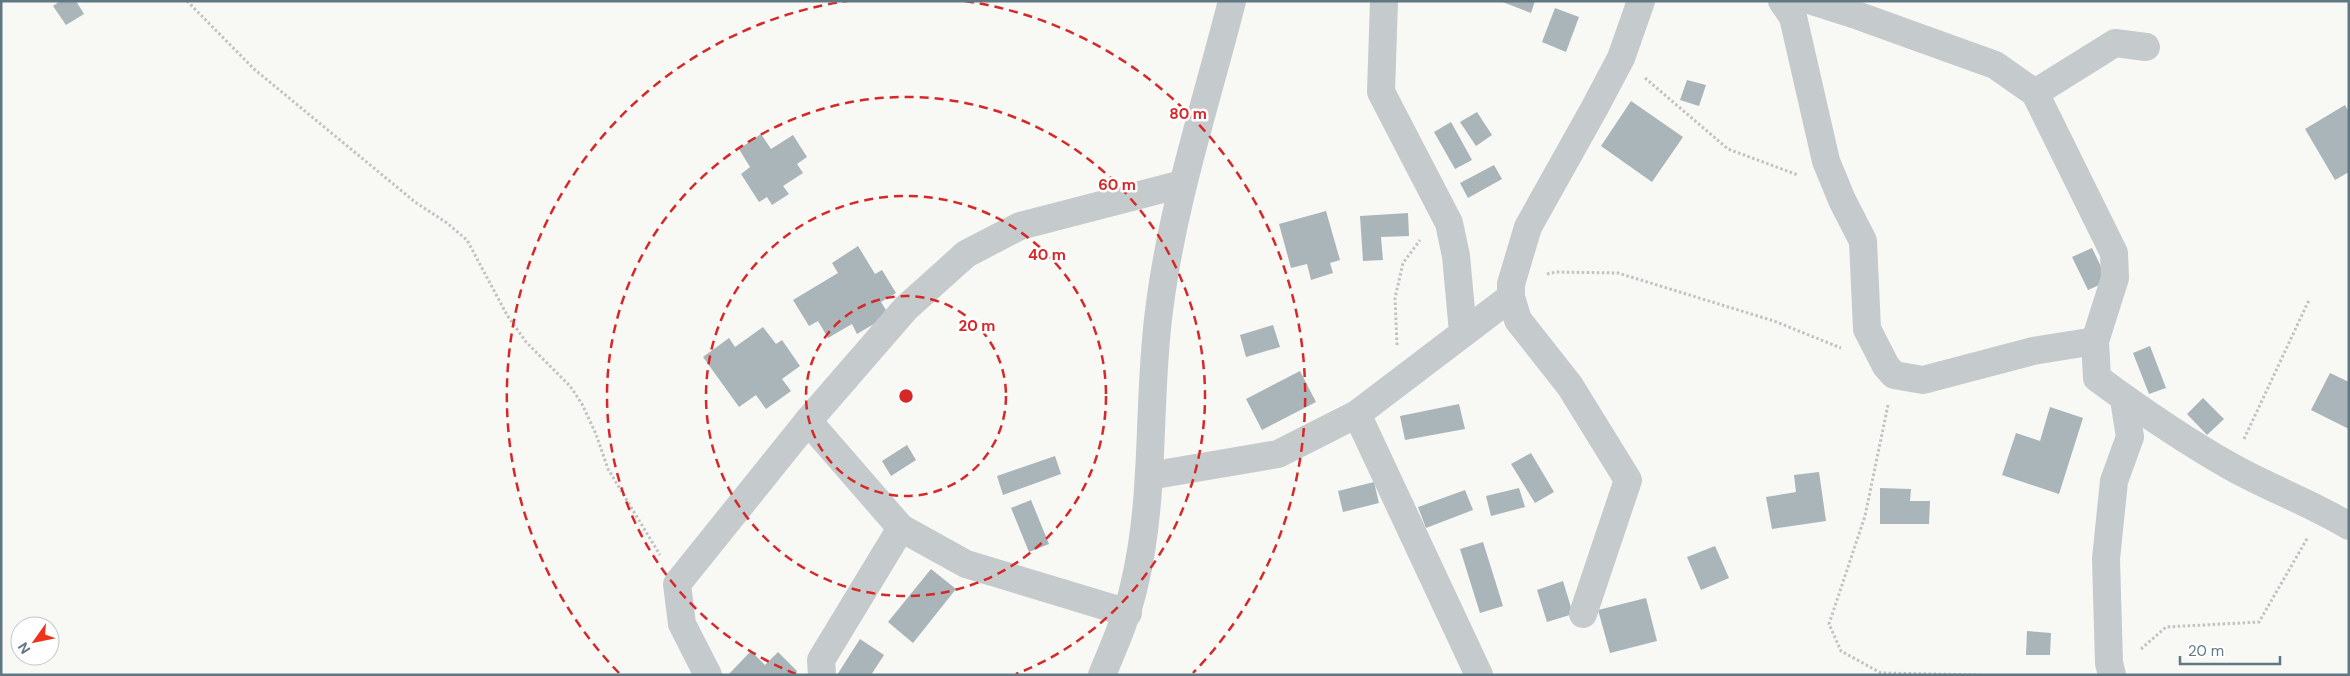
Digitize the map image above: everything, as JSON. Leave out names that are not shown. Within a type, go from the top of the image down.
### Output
[{"type":"street","points":[[1102,675],[1128,613],[1141,555],[1149,476],[1152,378],[1159,309],[1182,184],[1232,1]]},
{"type":"street","points":[[1384,1],[1381,92],[1449,224],[1456,256],[1463,332]]},
{"type":"street","points":[[1583,614],[1628,480],[1570,386],[1518,320],[1511,290],[1528,227],[1621,58],[1642,1]]},
{"type":"street","points":[[1782,1],[1793,17],[1826,161],[1842,200],[1863,241],[1867,329],[1886,366],[1894,375],[1923,380],[2033,350],[2095,341]]},
{"type":"street","points":[[1812,1],[1995,65],[2035,93],[2114,253],[2115,278],[2095,341],[2096,378],[2124,399],[2231,466],[2325,512],[2349,526]]},
{"type":"street","points":[[2035,93],[2115,43],[2146,47]]},
{"type":"street","points":[[708,675],[682,624],[677,584],[808,421],[906,308],[966,254],[1020,226],[1182,184]]},
{"type":"street","points":[[1149,476],[1278,454],[1357,414],[1398,385],[1511,290]]},
{"type":"street","points":[[2112,675],[2109,663],[2106,559],[2114,481],[2130,437],[2124,399]]},
{"type":"street","points":[[1357,414],[1479,675]]},
{"type":"street","points":[[808,421],[901,528],[966,564],[1128,613]]},
{"type":"street","points":[[822,675],[821,660],[901,528]]},
{"type":"path","points":[[188,1],[254,69],[416,202],[447,223],[467,240],[507,315],[526,342],[570,386],[582,404],[596,434],[608,469],[677,584]]},
{"type":"path","points":[[1621,58],[1728,149],[1801,176]]},
{"type":"path","points":[[1398,385],[1395,298],[1403,264],[1426,232],[1429,212],[1429,186]]},
{"type":"path","points":[[1511,290],[1556,272],[1618,273],[1774,321],[1843,348]]},
{"type":"path","points":[[2231,466],[2309,300]]},
{"type":"path","points":[[1894,375],[1865,516],[1829,624],[1841,650],[1881,673],[1982,675]]},
{"type":"path","points":[[2138,651],[2166,627],[2259,622],[2325,512]]},
{"type":"building","points":[[60,1],[76,1],[84,14],[66,25],[53,6]]},
{"type":"building","points":[[1500,1],[1535,1],[1531,13]]},
{"type":"building","points":[[1555,8],[1579,17],[1566,52],[1542,42]]},
{"type":"building","points":[[1687,80],[1706,85],[1699,106],[1680,100]]},
{"type":"building","points":[[1631,101],[1683,137],[1652,182],[1601,146]]},
{"type":"building","points":[[2345,105],[2349,112],[2349,172],[2335,180],[2305,129]]},
{"type":"building","points":[[1477,112],[1492,135],[1476,146],[1460,122]]},
{"type":"building","points":[[1451,122],[1472,160],[1455,169],[1434,132]]},
{"type":"building","points":[[761,134],[771,149],[793,135],[807,157],[797,164],[803,173],[783,186],[789,194],[772,205],[767,197],[759,202],[741,174],[750,167],[739,149]]},
{"type":"building","points":[[1494,165],[1502,179],[1468,198],[1460,183]]},
{"type":"building","points":[[1326,211],[1340,260],[1330,263],[1333,273],[1311,280],[1307,264],[1291,268],[1279,224]]},
{"type":"building","points":[[1408,213],[1409,236],[1381,237],[1383,260],[1363,261],[1360,216]]},
{"type":"building","points":[[858,246],[875,274],[882,270],[896,293],[881,302],[889,315],[857,334],[852,324],[828,338],[818,321],[809,326],[793,300],[838,273],[832,263]]},
{"type":"building","points":[[2092,248],[2108,281],[2088,290],[2072,257]]},
{"type":"building","points":[[1273,325],[1280,347],[1246,357],[1240,335]]},
{"type":"building","points":[[763,327],[776,344],[782,340],[800,366],[782,379],[791,391],[766,409],[756,395],[739,407],[703,357],[729,338],[735,347]]},
{"type":"building","points":[[2150,346],[2166,388],[2149,394],[2133,353]]},
{"type":"building","points":[[1300,371],[1316,402],[1262,430],[1246,399]]},
{"type":"building","points":[[2330,373],[2349,382],[2349,429],[2311,410]]},
{"type":"building","points":[[2203,398],[2224,419],[2207,435],[2187,414]]},
{"type":"building","points":[[1459,404],[1465,429],[1405,440],[1400,416]]},
{"type":"building","points":[[2050,407],[2083,418],[2059,494],[2002,475],[2016,433],[2040,441]]},
{"type":"building","points":[[907,445],[916,460],[891,476],[882,461]]},
{"type":"building","points":[[1531,453],[1554,492],[1535,503],[1511,464]]},
{"type":"building","points":[[1055,456],[1061,474],[1003,495],[997,476]]},
{"type":"building","points":[[1819,472],[1826,521],[1772,529],[1766,497],[1796,492],[1794,475]]},
{"type":"building","points":[[1374,482],[1379,503],[1343,512],[1338,491]]},
{"type":"building","points":[[1519,488],[1525,507],[1491,516],[1486,496]]},
{"type":"building","points":[[1880,488],[1911,489],[1910,501],[1930,501],[1929,524],[1880,524]]},
{"type":"building","points":[[1465,490],[1473,510],[1426,528],[1418,507]]},
{"type":"building","points":[[1031,500],[1049,544],[1029,552],[1011,508]]},
{"type":"building","points":[[1483,542],[1503,606],[1480,613],[1460,549]]},
{"type":"building","points":[[1715,546],[1729,578],[1701,590],[1687,557]]},
{"type":"building","points":[[931,569],[956,589],[913,643],[888,622]]},
{"type":"building","points":[[1563,581],[1573,614],[1547,622],[1537,590]]},
{"type":"building","points":[[1646,598],[1657,641],[1610,653],[1598,610]]},
{"type":"building","points":[[2027,631],[2051,633],[2050,655],[2026,655]]},
{"type":"building","points":[[860,639],[884,655],[871,675],[837,675]]},
{"type":"building","points":[[751,651],[765,665],[778,652],[797,671],[794,675],[728,675]]}]
